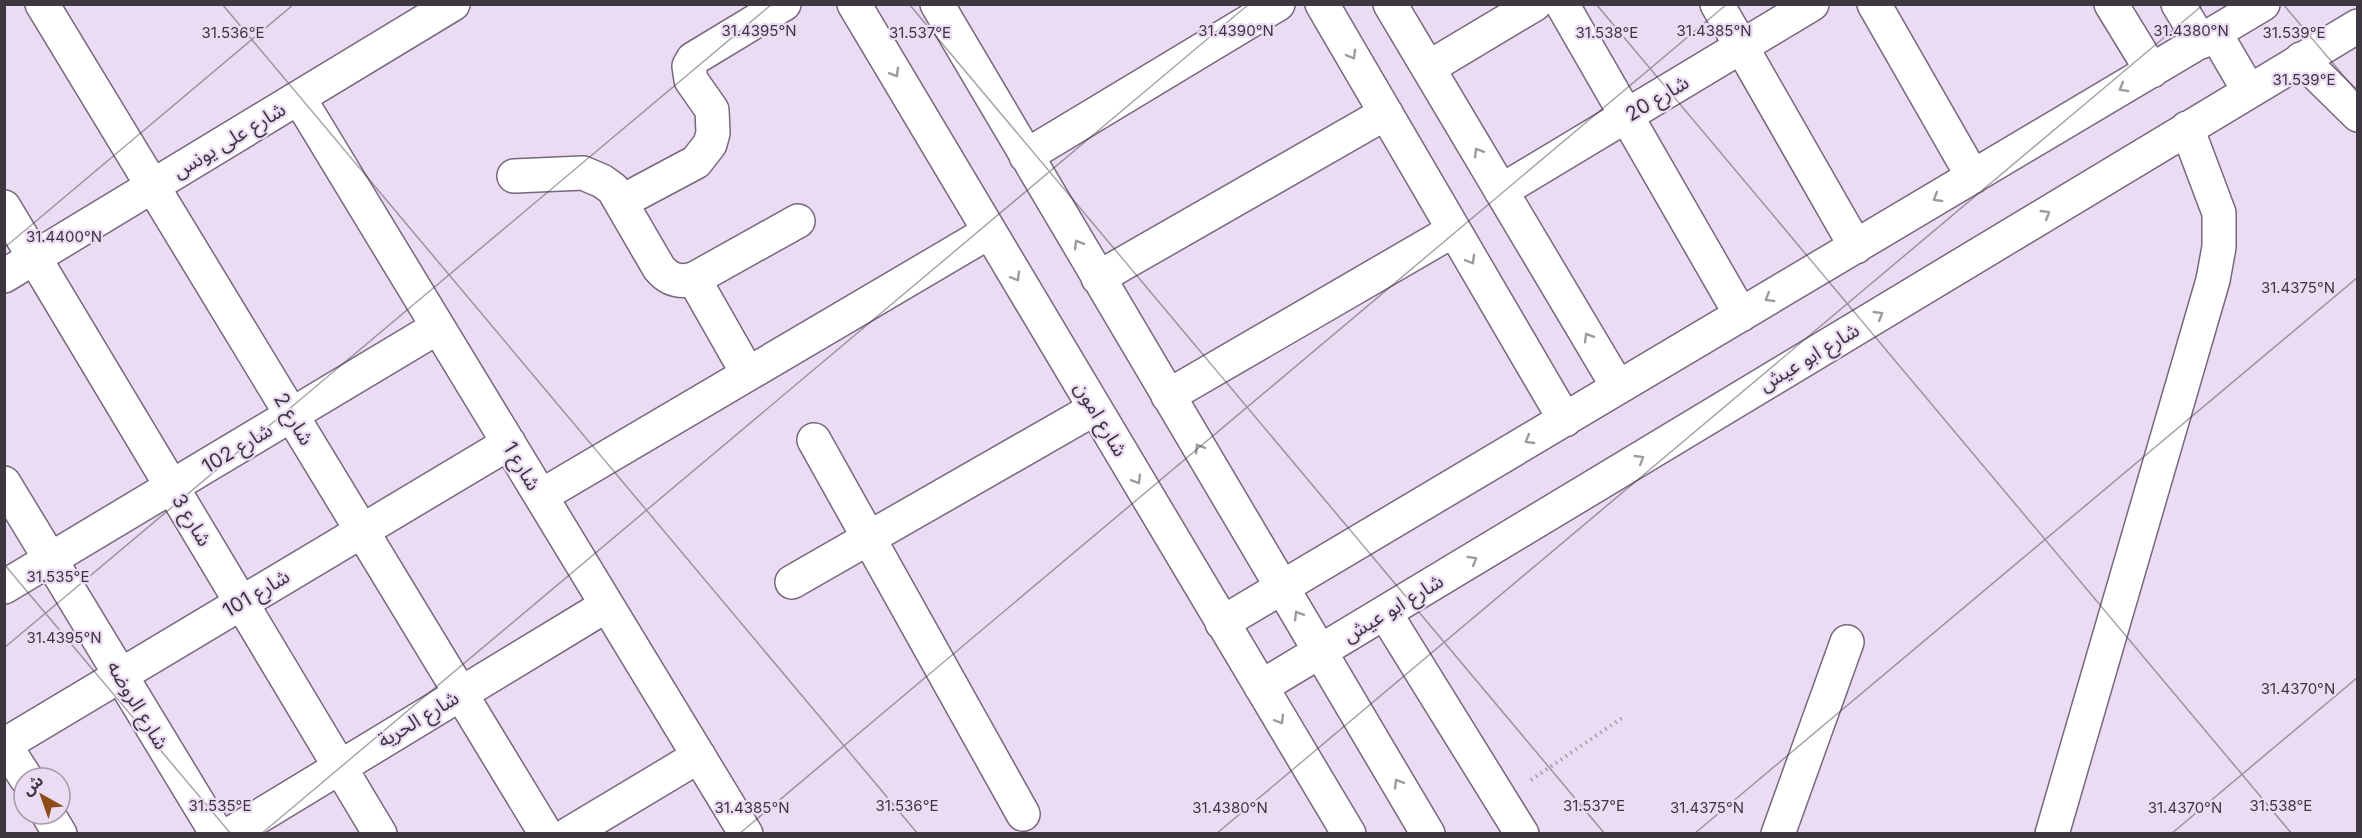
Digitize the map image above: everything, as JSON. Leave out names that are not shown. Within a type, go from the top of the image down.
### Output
[{"type":"street","name":"شارع 2","points":[[42,4],[546,834]]},
{"type":"street","name":"شارع على يونس","points":[[4,276],[453,4]]},
{"type":"street","points":[[621,202],[696,162],[710,144],[713,133],[712,110],[691,80],[689,66],[693,59],[784,4]]},
{"type":"street","name":"شارع امون","points":[[854,4],[1348,834]]},
{"type":"street","points":[[1026,156],[1278,4]]},
{"type":"street","points":[[1322,4],[1565,420]]},
{"type":"street","points":[[1390,4],[1618,387]]},
{"type":"street","points":[[1428,68],[1535,4]]},
{"type":"street","points":[[1562,4],[1741,315]]},
{"type":"street","points":[[1717,4],[1856,247]]},
{"type":"street","name":"شارع 20","points":[[1501,191],[1812,4]]},
{"type":"street","points":[[1874,4],[1973,177]]},
{"type":"street","points":[[2111,4],[2152,71]]},
{"type":"street","points":[[2178,4],[2249,91]]},
{"type":"street","points":[[1222,622],[2263,4]]},
{"type":"street","points":[[947,8],[1026,156],[1428,834]]},
{"type":"street","name":"شارع ابو عيش","points":[[1261,687],[2358,26]]},
{"type":"street","points":[[2301,59],[2358,115]]},
{"type":"street","name":"شارع 1","points":[[299,98],[746,834]]},
{"type":"street","points":[[1098,278],[1386,113]]},
{"type":"street","points":[[2052,834],[2213,280],[2219,247],[2219,213],[2187,129]]},
{"type":"street","points":[[514,176],[583,172],[602,181],[613,189],[666,276],[684,282],[694,279],[798,221]]},
{"type":"street","name":"شارع 3","points":[[4,207],[380,834]]},
{"type":"street","points":[[1168,396],[1454,230]]},
{"type":"street","points":[[541,496],[989,232]]},
{"type":"street","points":[[694,279],[748,374]]},
{"type":"street","name":"شارع 102","points":[[4,587],[438,327]]},
{"type":"street","points":[[792,582],[1095,409]]},
{"type":"street","points":[[814,440],[1023,814]]},
{"type":"street","name":"شارع 101","points":[[5,744],[509,443]]},
{"type":"street","name":"شارع الروضه","points":[[4,483],[217,834]]},
{"type":"street","name":"شارع الحرية","points":[[230,834],[607,605]]},
{"type":"street","points":[[1385,613],[1522,834]]},
{"type":"street","points":[[1778,834],[1847,642]]},
{"type":"street","points":[[5,744],[19,766]]},
{"type":"street","points":[[569,834],[699,756]]},
{"type":"path","points":[[1502,800],[1622,718]]}]
